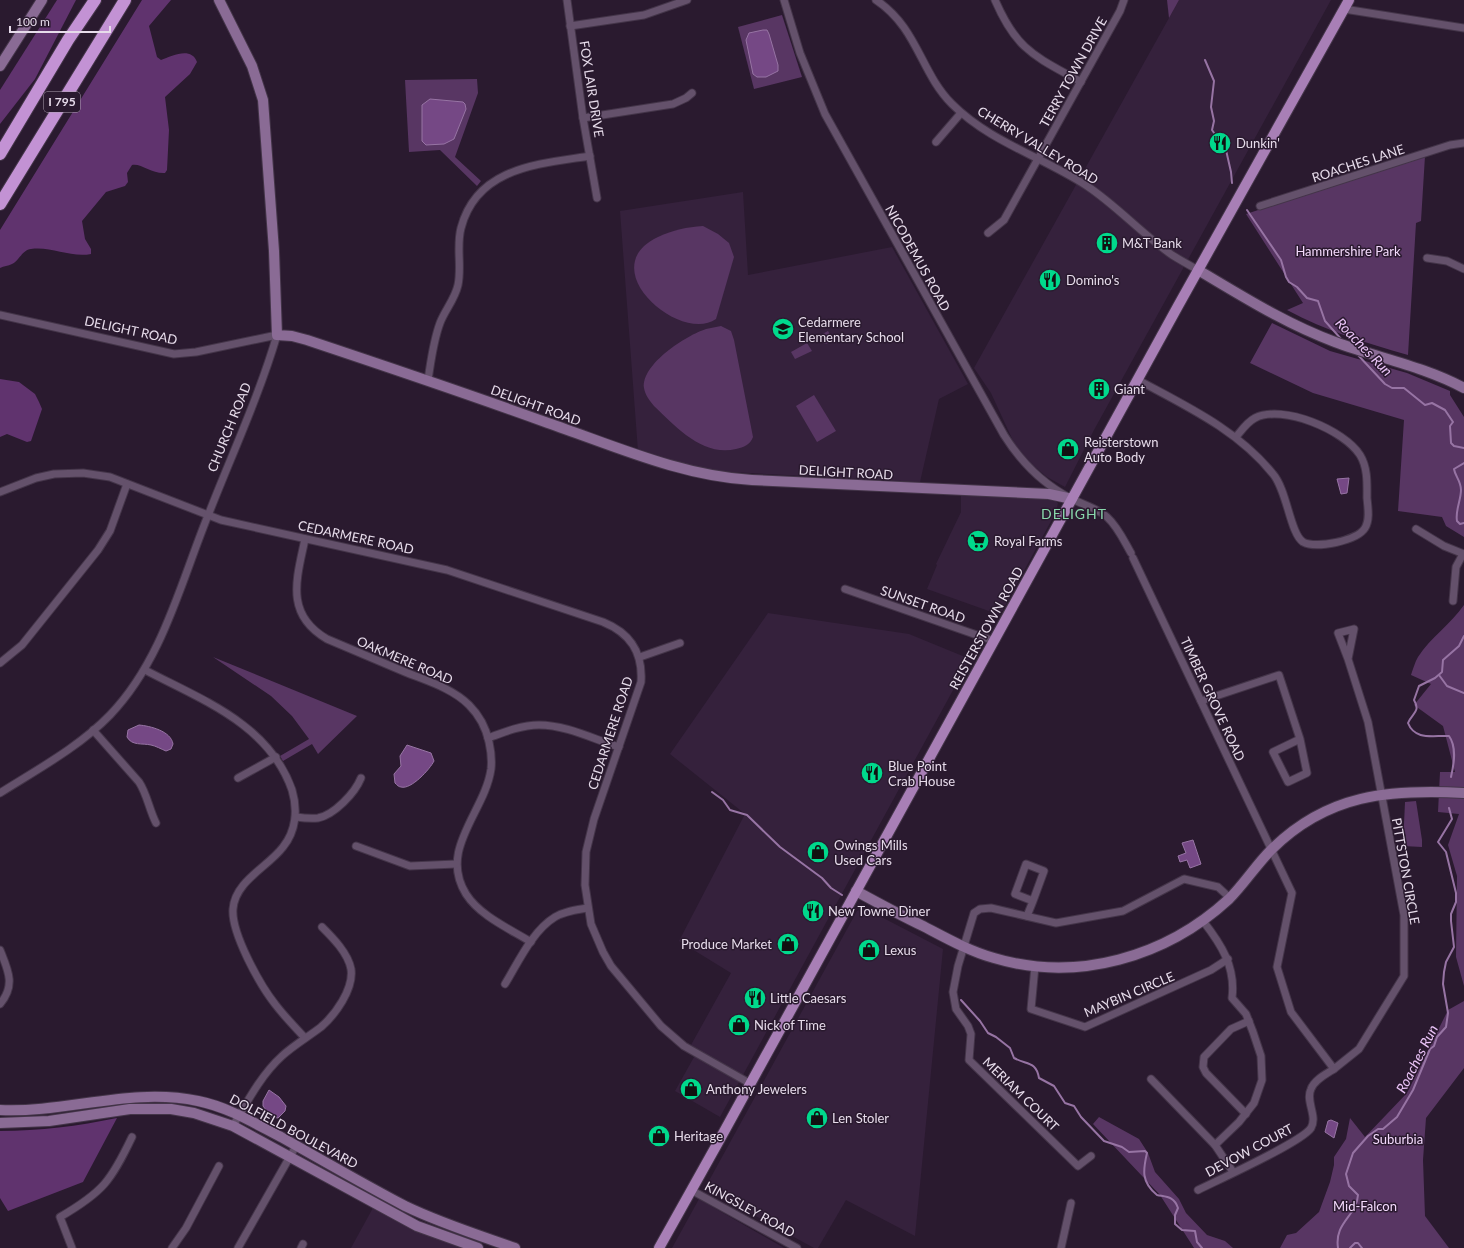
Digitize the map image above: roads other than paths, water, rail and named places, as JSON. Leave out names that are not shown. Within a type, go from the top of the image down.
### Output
[{"type":"highway","name":"I 795","points":[[0,154],[68,40],[95,0]]},
{"type":"highway","name":"I 795","points":[[0,204],[125,0]]},
{"type":"main road","name":"REISTERSTOWN ROAD","points":[[659,1248],[751,1084],[1198,270],[1347,4]]},
{"type":"street","points":[[0,66],[42,0]]},
{"type":"street","name":"CHURCH ROAD","points":[[0,793],[60,755],[94,730],[126,696],[145,670],[171,610],[257,394],[277,336],[274,243],[263,100],[252,66],[219,0]]},
{"type":"street","name":"FOX LAIR DRIVE","points":[[567,0],[583,118],[597,198]]},
{"type":"street","points":[[570,26],[644,15],[687,0]]},
{"type":"street","name":"NICODEMUS ROAD","points":[[784,0],[800,53],[825,114],[996,422],[1012,448],[1031,471],[1046,484],[1072,499]]},
{"type":"street","name":"CHERRY VALLEY ROAD","points":[[876,0],[904,27],[942,91],[961,113],[988,132],[1087,186],[1172,255],[1198,270]]},
{"type":"street","points":[[995,0],[1009,29],[1023,46],[1043,60],[1081,82]]},
{"type":"street","name":"TERRY TOWN DRIVE","points":[[988,233],[1004,220],[1120,11],[1124,0]]},
{"type":"street","points":[[1347,4],[1464,28]]},
{"type":"street","points":[[583,118],[673,104],[686,98],[692,93]]},
{"type":"street","points":[[936,142],[961,113]]},
{"type":"street","name":"ROACHES LANE","points":[[1260,206],[1450,145],[1464,143]]},
{"type":"street","name":"FOX LAIR DRIVE","points":[[428,380],[435,337],[458,283],[459,241],[461,227],[474,200],[494,181],[520,168],[590,156]]},
{"type":"street","points":[[1427,258],[1447,262],[1464,269]]},
{"type":"street","points":[[1198,270],[1267,310],[1316,335],[1434,373],[1464,388]]},
{"type":"street","name":"DELIGHT ROAD","points":[[0,315],[174,354],[196,352],[277,336],[292,336],[428,380],[634,454],[709,476],[752,480],[1049,494],[1072,499]]},
{"type":"street","points":[[1138,380],[1209,419],[1236,437],[1273,473],[1279,482],[1295,532],[1304,542],[1318,545],[1344,541],[1360,534],[1364,529],[1368,515],[1367,473],[1360,454],[1345,440],[1310,419],[1267,414],[1250,422],[1236,437]]},
{"type":"street","name":"CEDARMERE ROAD","points":[[0,492],[36,478],[69,473],[95,474],[127,484],[221,520],[447,570],[613,626],[628,638],[640,657],[641,682],[594,819],[586,852],[585,885],[588,908],[597,938],[611,966],[662,1026],[684,1046],[751,1084]]},
{"type":"street","points":[[0,663],[22,645],[98,550],[110,531],[127,484]]},
{"type":"street","name":"TIMBER GROVE ROAD","points":[[1072,499],[1101,512],[1117,529],[1132,556],[1201,701],[1270,851]]},
{"type":"street","points":[[1416,529],[1444,546],[1463,554],[1456,567],[1453,601]]},
{"type":"street","name":"OAKMERE ROAD","points":[[306,539],[296,592],[301,614],[312,629],[326,639],[446,689],[469,705],[478,716],[488,738],[492,759],[489,778],[460,842],[456,864],[462,886],[471,900],[485,913],[531,942]]},
{"type":"street","name":"SUNSET ROAD","points":[[845,589],[994,641]]},
{"type":"street","points":[[640,657],[680,643]]},
{"type":"street","name":"PITTSTON CIRCLE","points":[[1334,1069],[1358,1049],[1404,976],[1404,915],[1368,722],[1348,659]]},
{"type":"street","points":[[145,670],[237,719],[254,733],[276,757],[289,781],[293,795],[296,817],[292,831],[282,849],[239,890],[234,904],[233,916],[242,945],[266,992],[275,1006],[305,1038]]},
{"type":"street","points":[[1201,701],[1279,675],[1300,739],[1307,773],[1288,782],[1273,752],[1300,739]]},
{"type":"street","points":[[488,738],[526,726],[550,726],[565,729],[619,747]]},
{"type":"street","points":[[94,730],[139,782],[156,822]]},
{"type":"street","points":[[238,778],[276,757]]},
{"type":"street","points":[[296,817],[311,819],[325,816],[352,793],[361,778]]},
{"type":"street","points":[[856,891],[965,947],[995,958],[1034,966],[1083,966],[1126,958],[1162,945],[1203,921],[1230,898],[1270,851],[1299,827],[1328,811],[1362,798],[1381,794],[1415,791],[1464,793]]},
{"type":"street","points":[[356,846],[410,866],[456,864]]},
{"type":"street","points":[[1270,851],[1292,893],[1277,967],[1291,1012],[1334,1069]]},
{"type":"street","points":[[1027,916],[1033,901],[1044,871],[1026,864],[1015,894],[1033,901]]},
{"type":"street","points":[[965,947],[974,913],[980,909],[990,908],[1056,923],[1123,912],[1184,879],[1218,887],[1230,898]]},
{"type":"street","points":[[505,984],[531,942],[546,924],[556,916],[571,910],[588,908]]},
{"type":"street","points":[[1203,921],[1214,935],[1228,959],[1233,979],[1232,998],[1246,1014],[1261,1056],[1262,1080],[1254,1103],[1246,1114],[1214,1145]]},
{"type":"street","points":[[233,1126],[272,1067],[332,1016],[344,997],[351,978],[348,962],[337,943],[322,927]]},
{"type":"street","name":"MERIAM COURT","points":[[965,947],[958,966],[953,992],[956,1009],[968,1026],[971,1034],[970,1060],[1078,1166],[1091,1156]]},
{"type":"street","points":[[0,950],[10,980],[9,990],[0,1004]]},
{"type":"street","name":"MAYBIN CIRCLE","points":[[1034,966],[1031,1009],[1085,1027],[1211,970],[1228,959]]},
{"type":"street","points":[[1246,1114],[1206,1073],[1203,1062],[1204,1057],[1231,1029],[1249,1021]]},
{"type":"street","name":"DEVOW COURT","points":[[1198,1190],[1289,1143],[1311,1128],[1313,1116],[1309,1094],[1311,1088],[1334,1069]]},
{"type":"street","points":[[1151,1080],[1214,1145],[1233,1172]]},
{"type":"street","name":"DOLFIELD BOULEVARD","points":[[0,1110],[21,1111],[46,1109],[130,1097],[152,1096],[199,1101],[239,1115],[405,1206],[438,1221],[515,1248]]},
{"type":"street","name":"DOLFIELD BOULEVARD","points":[[0,1123],[49,1121],[130,1109],[154,1108],[194,1113],[233,1126],[411,1223],[433,1233],[478,1248]]},
{"type":"street","points":[[72,1248],[60,1217],[89,1200],[100,1190],[117,1168],[132,1136]]},
{"type":"street","points":[[238,1248],[296,1146]]},
{"type":"street","points":[[172,1248],[186,1228],[219,1166]]},
{"type":"street","name":"KINGSLEY ROAD","points":[[691,1190],[797,1248]]},
{"type":"street","points":[[1061,1248],[1071,1203]]},
{"type":"waterway","name":"Roaches Run","points":[[1205,60],[1214,81],[1211,107],[1214,121],[1212,130],[1226,150],[1232,183]]},
{"type":"waterway","name":"Roaches Run","points":[[1247,210],[1281,260],[1289,282],[1297,287],[1307,298],[1318,301],[1325,321],[1342,340]]},
{"type":"waterway","name":"Roaches Run","points":[[1357,354],[1385,384],[1392,388],[1404,388],[1425,405],[1432,403],[1445,410],[1453,422],[1450,426],[1451,443],[1454,446],[1464,448]]},
{"type":"waterway","name":"Roaches Run","points":[[1464,463],[1454,469],[1461,490],[1457,521],[1460,524],[1464,523]]},
{"type":"waterway","name":"Roaches Run","points":[[1451,777],[1454,761],[1454,750],[1452,740],[1449,736],[1420,735],[1411,729],[1408,723],[1417,707],[1414,700],[1419,686],[1435,678],[1442,672],[1443,660],[1459,646],[1464,636]]},
{"type":"waterway","points":[[1439,675],[1447,686],[1464,693]]},
{"type":"waterway","points":[[712,792],[723,800],[730,810],[747,815],[780,847],[842,895]]},
{"type":"waterway","name":"Roaches Run","points":[[1338,1248],[1339,1232],[1357,1202],[1358,1195],[1349,1186],[1346,1174],[1353,1153],[1368,1136],[1378,1129],[1383,1129],[1397,1117],[1413,1090],[1430,1049],[1434,1046],[1437,1037],[1446,1027],[1448,1013],[1443,984],[1446,962],[1454,947],[1451,914],[1456,902],[1456,893],[1446,852],[1438,842],[1452,819],[1449,808]]},
{"type":"waterway","points":[[961,1000],[980,1021],[988,1033],[996,1037],[1010,1048],[1014,1058],[1033,1066],[1036,1069],[1039,1078],[1054,1086],[1065,1103],[1074,1106],[1081,1117],[1104,1141],[1122,1147],[1129,1152],[1145,1151],[1147,1153],[1144,1176],[1148,1185],[1157,1195],[1172,1199],[1174,1201],[1178,1208],[1175,1215],[1175,1224],[1182,1230],[1195,1231],[1197,1242],[1202,1248]]},
{"type":"waterway","name":"Roaches Run","points":[[1350,1248],[1355,1243],[1358,1243],[1362,1248]]},
{"type":"place","name":"Dunkin'","points":[[1220,143]]},
{"type":"place","name":"M&T Bank","points":[[1107,243]]},
{"type":"place","name":"Domino's","points":[[1050,280]]},
{"type":"place","name":"Cedarmere Elementary School","points":[[783,329]]},
{"type":"place","name":"Giant","points":[[1099,389]]},
{"type":"place","name":"Reisterstown Auto Body","points":[[1068,449]]},
{"type":"place","name":"Royal Farms","points":[[978,541]]},
{"type":"place","name":"Blue Point Crab House","points":[[872,773]]},
{"type":"place","name":"Owings Mills Used Cars","points":[[818,852]]},
{"type":"place","name":"New Towne Diner","points":[[813,911]]},
{"type":"place","name":"Produce Market","points":[[788,944]]},
{"type":"place","name":"Lexus","points":[[869,950]]},
{"type":"place","name":"Little Caesars","points":[[755,998]]},
{"type":"place","name":"Nick of Time","points":[[739,1025]]},
{"type":"place","name":"Anthony Jewelers","points":[[691,1089]]},
{"type":"place","name":"Len Stoler","points":[[817,1118]]},
{"type":"place","name":"Heritage","points":[[659,1136]]},
{"type":"district","name":"DELIGHT","points":[[1074,514]]},
{"type":"park label","name":"Hammershire Park","points":[[1348,251]]},
{"type":"park label","name":"Suburbia","points":[[1398,1139]]},
{"type":"park label","name":"Mid-Falcon","points":[[1365,1206]]}]
